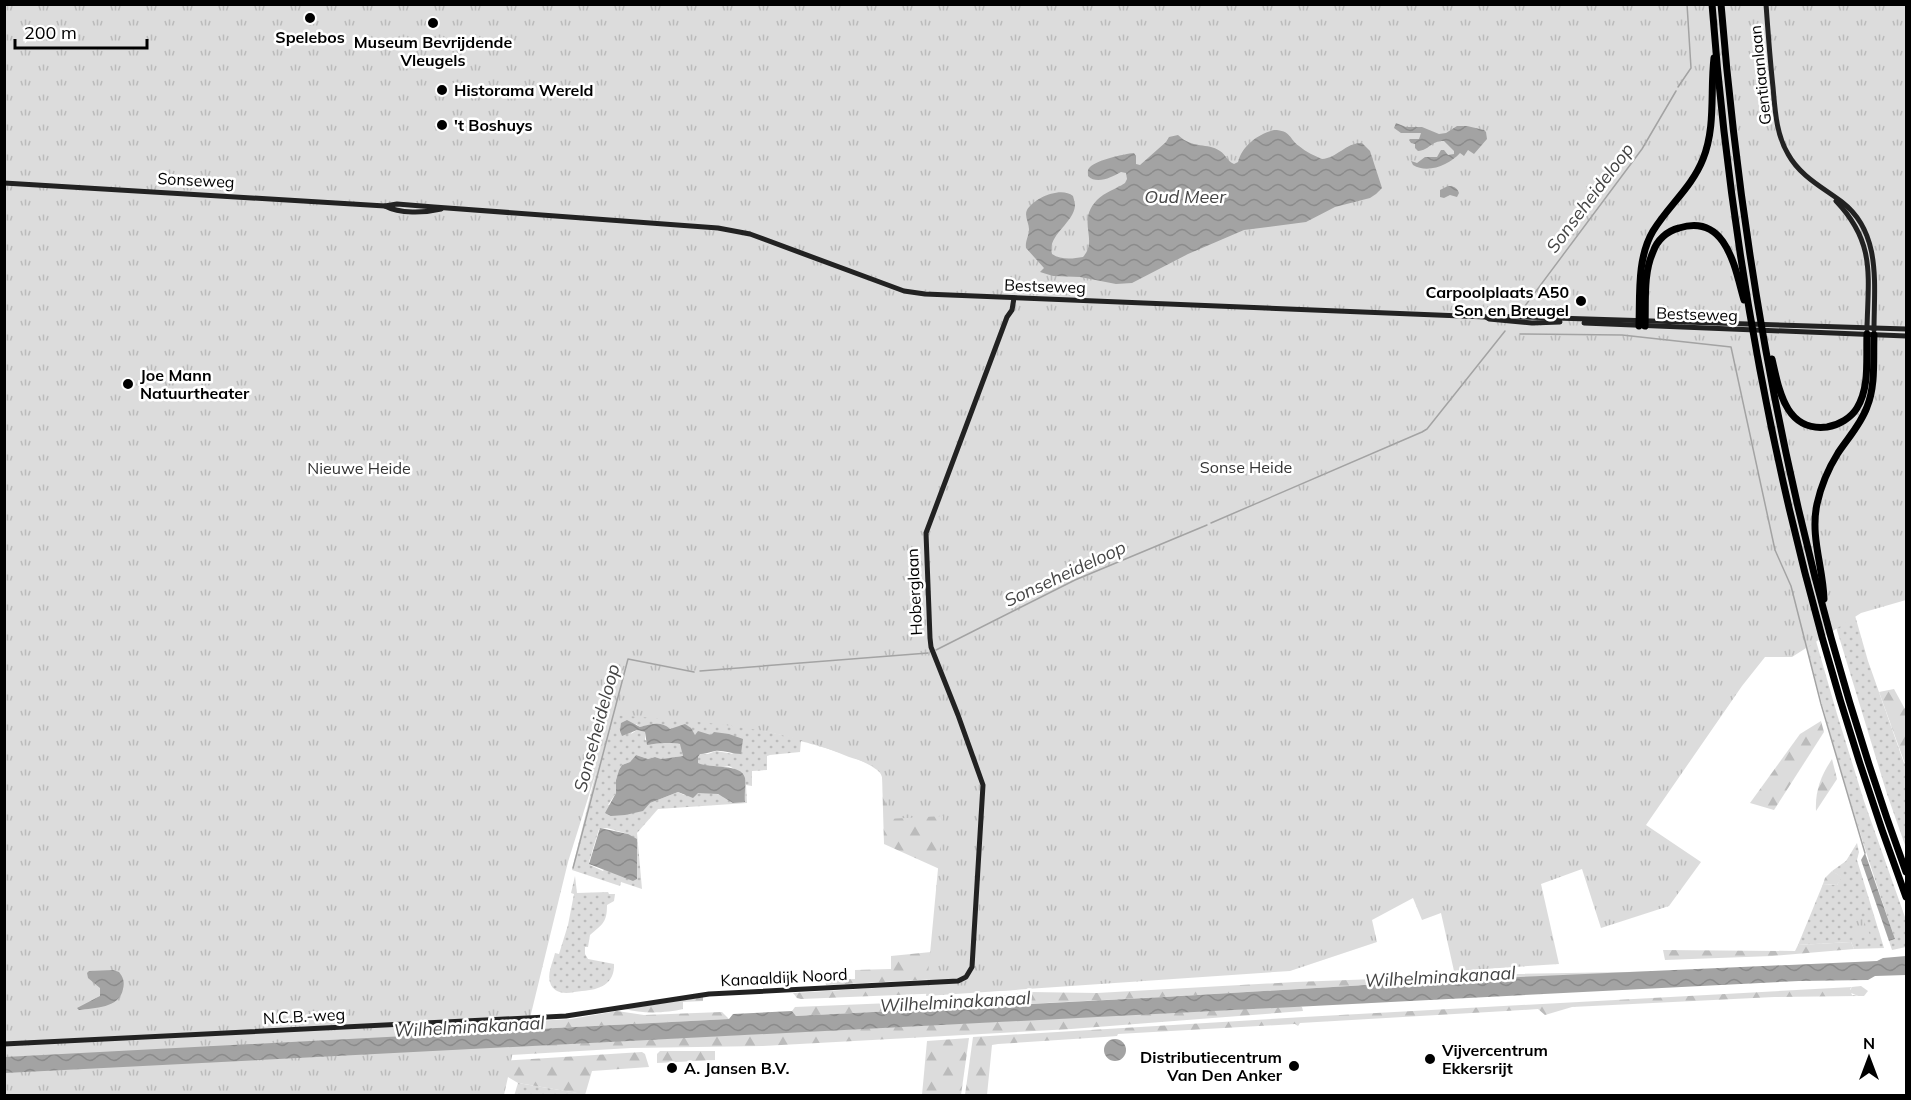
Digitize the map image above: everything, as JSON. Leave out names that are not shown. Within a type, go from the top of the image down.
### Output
[{"type":"highway","points":[[1712,4],[1728,162],[1741,257],[1774,441],[1808,587],[1854,745],[1906,897]]},
{"type":"highway","points":[[1721,4],[1737,166],[1760,322],[1785,450],[1824,611],[1845,685],[1906,872]]},
{"type":"highway","points":[[1642,323],[1641,269],[1647,242],[1657,225],[1692,180],[1708,144],[1712,117],[1715,44]]},
{"type":"highway","points":[[1642,323],[1647,276],[1654,248],[1668,233],[1682,227],[1694,226],[1713,232],[1726,245],[1733,258],[1753,328]]},
{"type":"highway","points":[[1760,322],[1768,340],[1780,394],[1788,410],[1804,423],[1819,427],[1842,422],[1857,408],[1862,397],[1870,331]]},
{"type":"highway","points":[[1824,611],[1815,533],[1817,503],[1830,466],[1860,423],[1867,408],[1872,382],[1870,331]]},
{"type":"street","name":"Gentiaanlaan","points":[[1766,4],[1776,117],[1780,135],[1793,163],[1830,195],[1853,220],[1863,240],[1868,264],[1870,331]]},
{"type":"street","name":"Sonseweg","points":[[4,183],[385,206],[397,204],[615,219]]},
{"type":"street","name":"Bestseweg","points":[[615,219],[736,230],[903,291],[925,294],[1486,317],[1532,323],[1642,323],[1870,331],[1906,329]]},
{"type":"street","name":"Hoberglaan","points":[[966,977],[972,967],[983,784],[931,647],[926,533],[963,429],[1014,298]]},
{"type":"street","name":"Bestseweg","points":[[1486,317],[1489,315],[1642,323]]},
{"type":"street","name":"Bestseweg","points":[[1870,331],[1906,336]]},
{"type":"street","name":"Kanaaldijk Noord","points":[[604,1010],[708,994],[958,981],[966,977]]},
{"type":"street","name":"N.C.B.-weg","points":[[4,1044],[566,1016],[604,1010]]},
{"type":"green space","name":"Sonse Heide","points":[[5,5],[1906,5],[1906,600],[1861,613],[1792,657],[1765,657],[1742,686],[1646,825],[1701,862],[1669,906],[1601,928],[1582,869],[1541,884],[1559,964],[1454,971],[1441,913],[1422,920],[1413,898],[1372,920],[1377,942],[1290,971],[926,996],[943,816],[887,819],[884,786],[878,770],[869,764],[821,746],[734,726],[614,715],[568,862],[530,1018],[513,1052],[503,1095],[5,1096]]},
{"type":"green space","points":[[1838,556],[1868,661],[1904,763],[1906,763],[1906,848],[1887,794],[1836,627]]},
{"type":"green space","points":[[1799,616],[1814,634],[1864,801],[1906,920],[1906,947],[1892,950],[1889,941],[1895,939],[1843,778]]},
{"type":"green space","points":[[1894,689],[1906,711],[1905,764],[1879,692]]},
{"type":"green space","points":[[681,713],[885,757],[882,775],[876,769],[856,759],[801,741],[800,752],[767,756],[767,770],[752,771],[752,786],[746,785],[747,803],[658,809],[637,833],[642,889],[621,882],[620,886],[572,870],[610,715]],"holes":[[[636,724],[640,727],[652,724],[695,735],[711,735],[733,754],[716,751],[700,754],[698,763],[705,767],[729,766],[742,773],[744,802],[734,801],[716,793],[702,792],[684,795],[678,792],[650,803],[608,805],[616,793],[619,770],[636,755],[648,759],[683,756],[681,744],[651,742],[645,740],[645,732],[637,730],[631,734]],[[607,828],[628,834],[603,871],[590,865],[589,862],[599,829]]]},
{"type":"green space","points":[[1821,721],[1824,732],[1774,810],[1750,803],[1800,734]]},
{"type":"green space","points":[[1832,759],[1837,779],[1816,811],[1820,783]]},
{"type":"green space","points":[[882,775],[977,784],[964,880],[884,844]]},
{"type":"green space","points":[[1857,843],[1859,852],[1857,860],[1884,948],[1854,949],[1851,942],[1798,945],[1823,884],[1837,885],[1841,877],[1832,871],[1846,861]]},
{"type":"green space","points":[[1832,871],[1842,877],[1837,885],[1823,884],[1825,878]]},
{"type":"green space","points":[[575,876],[577,893],[608,892],[615,894],[614,901],[607,905],[603,922],[590,935],[588,947],[585,947],[588,959],[614,964],[614,971],[605,985],[565,993],[557,991],[551,985],[550,973],[555,953],[559,954],[568,925]]},
{"type":"green space","points":[[936,885],[945,886],[958,978],[826,985],[825,980],[855,979],[855,970],[891,969],[891,956],[941,951]]},
{"type":"green space","points":[[1862,917],[1871,937],[1853,938],[1855,920]]},
{"type":"green space","points":[[1851,942],[1854,949],[1772,956],[1665,960],[1663,950],[1795,951],[1798,945]]},
{"type":"green space","points":[[1683,971],[1451,980],[796,1016],[792,1011],[795,1007],[963,1000],[1030,992],[1097,993],[1295,982],[1511,974]]},
{"type":"green space","points":[[958,983],[1021,990],[801,999],[793,993]]},
{"type":"green space","points":[[1861,986],[1868,991],[1864,996],[1849,992],[1852,987]]},
{"type":"green space","points":[[1852,987],[1850,989],[1852,995],[1858,996],[1774,997],[1572,1007],[1545,1015],[1538,1009],[1300,1023],[1298,1026],[1295,1024],[1118,1034],[1117,1036],[998,1044],[992,1045],[987,1095],[965,1095],[973,1037]]},
{"type":"green space","points":[[703,997],[703,1001],[683,1002],[683,1009],[677,1010],[647,1012],[625,1009]]},
{"type":"green space","points":[[1300,1006],[1303,1011],[1071,1029],[763,1046],[631,1048],[511,1055],[441,1050]]},
{"type":"green space","points":[[617,1011],[644,1015],[722,1012],[729,1019],[441,1034],[405,1028],[571,1019]]},
{"type":"green space","points":[[969,1038],[961,1095],[922,1095],[927,1041]]},
{"type":"green space","points":[[660,1051],[715,1051],[715,1060],[657,1063],[657,1054]]},
{"type":"green space","points":[[642,1052],[645,1054],[649,1067],[592,1071],[585,1095],[518,1083],[508,1077],[504,1095],[386,1095],[483,1062]]},
{"type":"green space","points":[[518,1083],[578,1093],[577,1096],[514,1096]]},
{"type":"water","points":[[1396,123],[1406,127],[1422,127],[1439,134],[1446,133],[1457,126],[1467,126],[1484,130],[1487,139],[1474,154],[1468,150],[1464,156],[1460,153],[1438,167],[1419,168],[1411,161],[1417,163],[1425,157],[1437,157],[1441,150],[1448,155],[1454,154],[1454,151],[1444,141],[1436,142],[1418,151],[1415,144],[1409,140],[1419,139],[1421,133],[1401,133],[1394,128]]},
{"type":"water","name":"Oud Meer","points":[[1274,130],[1287,133],[1310,154],[1322,159],[1357,143],[1362,143],[1370,151],[1382,188],[1370,198],[1335,207],[1306,222],[1244,230],[1188,254],[1132,283],[1116,284],[1080,277],[1053,276],[1040,272],[1044,268],[1026,248],[1029,229],[1027,210],[1035,201],[1062,192],[1073,196],[1075,206],[1070,218],[1053,241],[1052,254],[1067,258],[1083,257],[1089,244],[1088,216],[1091,208],[1100,197],[1125,183],[1127,179],[1126,173],[1121,172],[1104,179],[1092,179],[1088,176],[1088,169],[1093,164],[1134,153],[1136,164],[1140,165],[1169,137],[1178,135],[1189,143],[1215,148],[1234,164],[1238,162],[1243,151],[1252,142],[1262,134]]},
{"type":"water","points":[[1448,186],[1457,189],[1459,193],[1457,197],[1450,195],[1440,197],[1440,190]]},
{"type":"water","points":[[627,720],[640,727],[660,724],[670,729],[685,724],[695,735],[698,731],[711,735],[714,732],[743,739],[741,754],[718,751],[700,754],[698,763],[732,768],[743,773],[745,802],[733,803],[718,794],[698,793],[693,798],[678,792],[650,803],[643,811],[611,816],[605,813],[616,793],[616,780],[622,765],[630,762],[636,755],[648,759],[683,756],[680,744],[647,745],[645,732],[637,730],[622,736],[621,723]]},
{"type":"water","points":[[600,828],[628,834],[637,839],[637,879],[633,881],[589,864]]},
{"type":"water","points":[[1865,853],[1895,939],[1889,941],[1861,860]]},
{"type":"water","points":[[1906,956],[1906,975],[1875,976],[1868,980],[1799,981],[5,1073],[5,1057],[729,1019],[733,1014],[792,1011],[796,1016],[1451,980],[1877,961],[1883,958]]},
{"type":"water","points":[[113,970],[119,972],[124,982],[121,995],[117,1000],[106,1006],[79,1010],[77,1008],[100,996],[100,988],[88,978],[87,973]]},
{"type":"water","points":[[1115,1039],[1123,1042],[1126,1050],[1123,1058],[1115,1061],[1107,1058],[1104,1050],[1107,1042]]},
{"type":"waterway","name":"Sonseheideloop","points":[[1678,87],[1691,68],[1687,4]]},
{"type":"waterway","name":"Sonseheideloop","points":[[1519,314],[1642,149],[1676,91]]},
{"type":"waterway","name":"Sonseheideloop","points":[[1211,523],[1427,429],[1505,331]]},
{"type":"waterway","points":[[1520,334],[1622,335],[1731,347],[1775,550],[1791,586],[1821,704],[1865,853]]},
{"type":"waterway","name":"Sonseheideloop","points":[[936,650],[1075,580],[1207,525]]},
{"type":"waterway","name":"Sonseheideloop","points":[[700,671],[928,653]]},
{"type":"waterway","name":"Sonseheideloop","points":[[573,868],[628,659],[694,672]]},
{"type":"place","name":"Spelebos","points":[[310,18]]},
{"type":"place","name":"Museum Bevrijdende Vleugels","points":[[433,23]]},
{"type":"place","name":"Historama Wereld","points":[[442,90]]},
{"type":"place","name":"'t Boshuys","points":[[442,125]]},
{"type":"place","name":"Carpoolplaats A50 Son en Breugel","points":[[1581,301]]},
{"type":"place","name":"Joe Mann Natuurtheater","points":[[128,384]]},
{"type":"place","name":"Vijvercentrum Ekkersrijt","points":[[1430,1059]]},
{"type":"place","name":"Distributiecentrum Van Den Anker","points":[[1294,1066]]},
{"type":"place","name":"A. Jansen B.V.","points":[[672,1068]]},
{"type":"park label","name":"Nieuwe Heide","points":[[359,468]]},
{"type":"water label","name":"Wilhelminakanaal","points":[[1440,977]]},
{"type":"water label","name":"Wilhelminakanaal","points":[[955,1002]]},
{"type":"water label","name":"Wilhelminakanaal","points":[[469,1027]]}]
